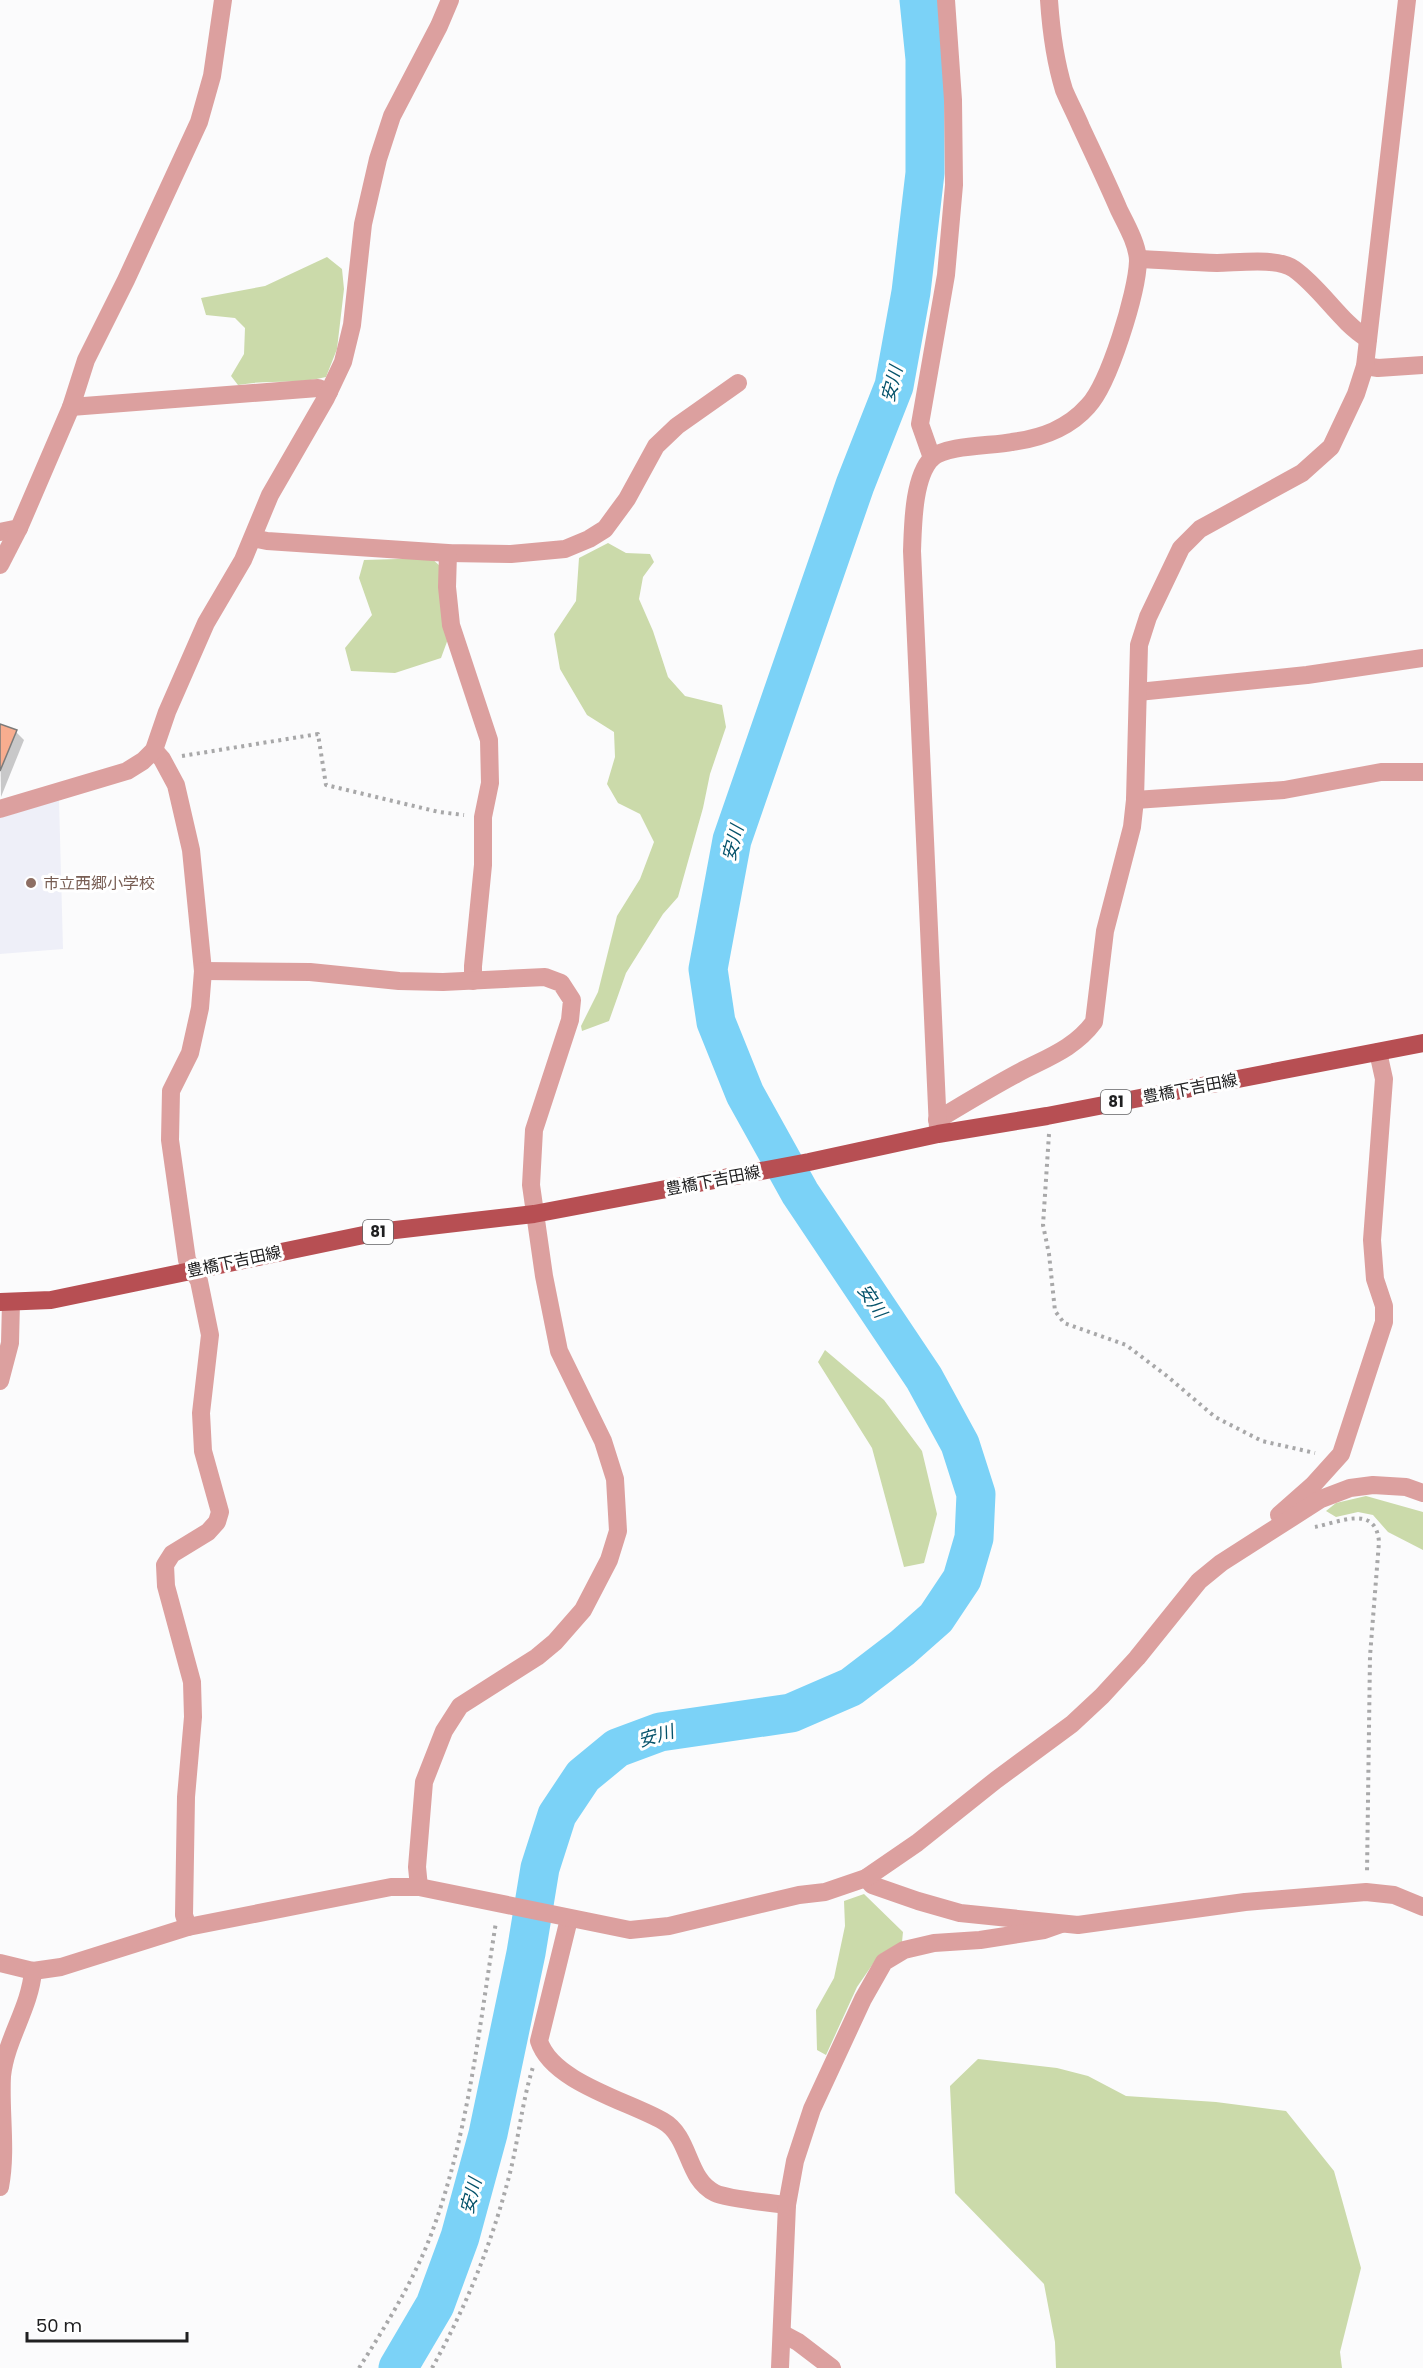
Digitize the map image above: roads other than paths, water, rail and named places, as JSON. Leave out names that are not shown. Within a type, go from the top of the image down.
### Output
[{"type":"main road","name":"豊橋下吉田線","points":[[6,1302],[51,1299],[378,1232],[534,1214],[809,1162],[938,1127],[1047,1116],[1423,1043]]},
{"type":"street","points":[[0,565],[19,528],[71,407],[86,360],[126,280],[199,122],[212,76],[223,0]]},
{"type":"street","points":[[188,1927],[184,1915],[186,1808],[193,1717],[192,1682],[166,1586],[165,1564],[172,1554],[208,1532],[217,1522],[220,1512],[203,1451],[201,1413],[210,1335],[199,1281],[188,1260],[170,1140],[171,1091],[190,1053],[200,1008],[203,971],[191,849],[176,785],[158,755],[166,712],[206,623],[243,560],[270,495],[329,392],[343,362],[352,325],[363,224],[378,159],[392,116],[450,0]]},
{"type":"street","points":[[932,458],[920,424],[946,274],[954,186],[953,100],[946,0]]},
{"type":"street","points":[[938,1127],[912,550],[914,509],[923,475],[932,458],[950,450],[1013,442],[1050,434],[1073,420],[1090,405],[1108,370],[1124,326],[1138,259],[1128,228],[1065,90],[1053,41],[1049,0]]},
{"type":"street","points":[[938,1127],[999,1084],[1066,1049],[1085,1035],[1094,1022],[1105,931],[1123,868],[1135,800],[1139,645],[1148,616],[1181,548],[1200,529],[1302,472],[1331,447],[1356,394],[1365,366],[1407,0]]},
{"type":"street","points":[[1138,259],[1216,263],[1267,262],[1291,266],[1314,284],[1359,333],[1368,339]]},
{"type":"street","points":[[1365,366],[1378,368],[1423,364]]},
{"type":"street","points":[[253,537],[267,541],[448,553],[511,554],[565,549],[605,529],[627,499],[656,446],[677,426],[738,382]]},
{"type":"street","points":[[71,407],[318,388],[329,392]]},
{"type":"street","points":[[0,532],[19,528]]},
{"type":"street","points":[[448,553],[447,587],[451,625],[489,740],[490,783],[483,817],[483,865],[473,981]]},
{"type":"street","points":[[1138,692],[1307,675],[1423,658]]},
{"type":"street","points":[[0,809],[127,771],[158,755]]},
{"type":"street","points":[[1135,800],[1284,790],[1381,772],[1423,772]]},
{"type":"street","points":[[203,971],[310,972],[399,981],[473,981],[545,977],[561,983],[572,1000],[570,1020],[534,1130],[531,1185],[534,1214],[559,1351],[603,1441],[615,1479],[618,1531],[609,1560],[583,1610],[555,1642],[537,1657],[460,1706],[444,1731],[424,1782],[417,1867],[419,1887]]},
{"type":"street","points":[[1277,1526],[1280,1513],[1313,1485],[1341,1454],[1384,1322],[1384,1306],[1375,1280],[1372,1240],[1384,1079],[1378,1052]]},
{"type":"street","points":[[0,1381],[10,1344],[6,1302]]},
{"type":"street","points":[[0,1963],[33,1971],[60,1967],[188,1927],[391,1887],[419,1887],[630,1930],[669,1926],[799,1895],[825,1892],[866,1878],[917,1843],[996,1780],[1072,1724],[1137,1658],[1199,1581],[1221,1563],[1322,1499],[1350,1488],[1373,1485],[1406,1487],[1423,1492]]},
{"type":"street","points":[[866,1878],[881,1888],[960,1913],[1078,1925],[1245,1902],[1366,1892],[1394,1895],[1423,1907]]},
{"type":"street","points":[[561,1917],[539,2041],[542,2052],[554,2065],[611,2099],[663,2121],[678,2134],[700,2182],[716,2194],[787,2205]]},
{"type":"street","points":[[780,2368],[787,2205],[795,2161],[813,2109],[863,1999],[884,1962],[904,1950],[934,1943],[980,1940],[1044,1930],[1061,1924]]},
{"type":"street","points":[[0,2187],[3,2171],[2,2077],[8,2046],[32,1987],[33,1971]]},
{"type":"street","points":[[783,2334],[798,2342],[832,2368]]},
{"type":"waterway","name":"安川","points":[[398,2368],[435,2305],[460,2237],[488,2134],[526,1953],[540,1868],[557,1815],[583,1776],[617,1748],[660,1732],[791,1713],[851,1687],[902,1648],[936,1618],[962,1579],[974,1538],[976,1494],[960,1444],[924,1378],[800,1193],[745,1094],[716,1022],[708,969],[732,840],[855,485],[894,386],[911,292],[925,173],[925,59],[919,0]]},
{"type":"place","name":"市立西郷小学校","points":[[31,883]]}]
